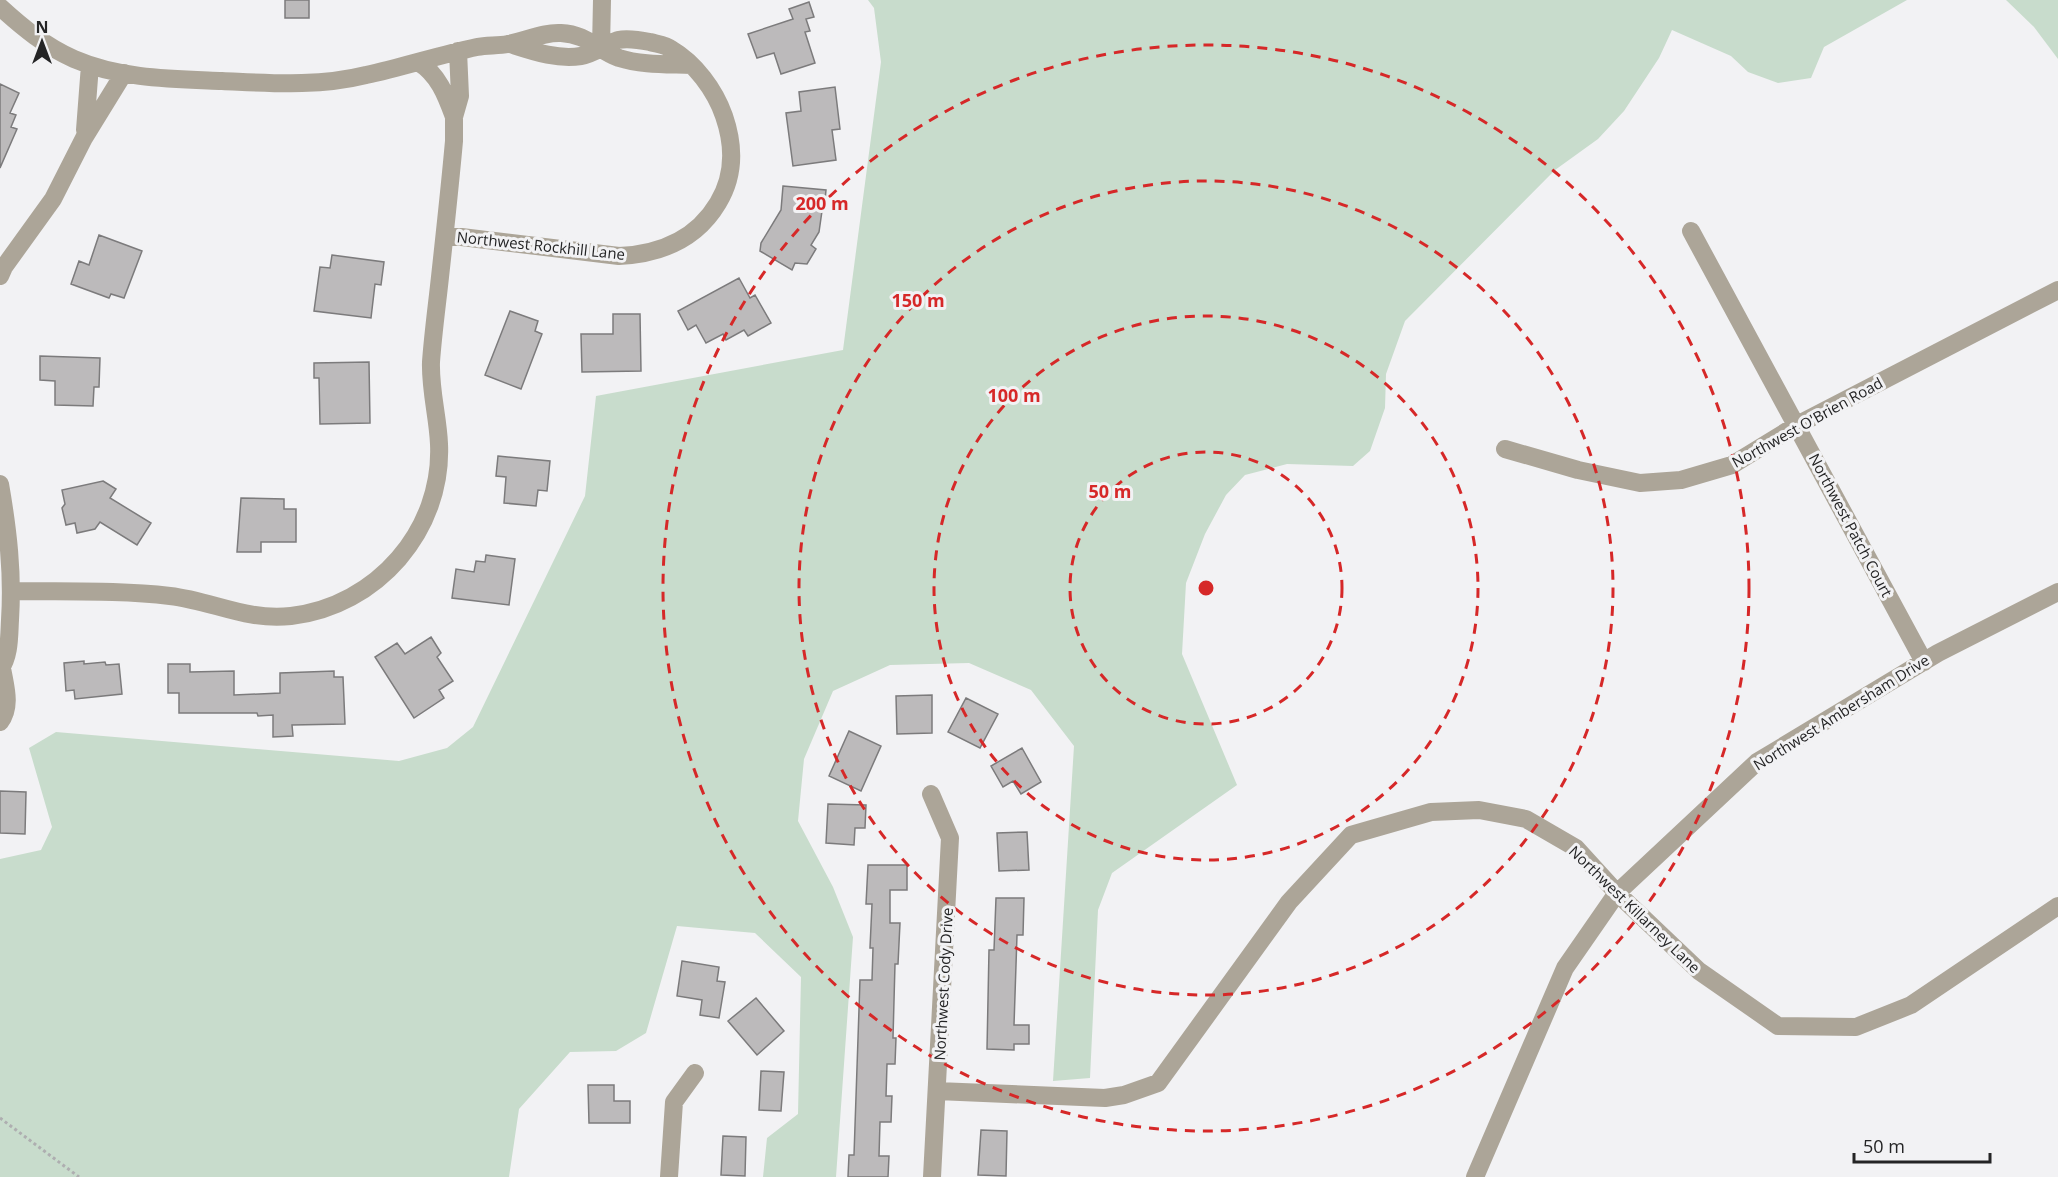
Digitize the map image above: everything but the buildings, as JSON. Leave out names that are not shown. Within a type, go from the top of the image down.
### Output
[{"type":"street","points":[[601,48],[602,0]]},
{"type":"street","points":[[0,7],[46,45],[90,65],[124,73],[175,79],[289,84],[327,83],[364,76],[480,46],[510,44],[534,36],[561,33],[583,36],[601,48]]},
{"type":"street","name":"Northwest Rockhill Lane","points":[[445,235],[619,256],[641,255],[666,248],[684,239],[700,227],[713,212],[723,196],[732,156],[730,137],[720,104],[708,83],[670,48],[640,40],[620,40],[601,48]]},
{"type":"street","points":[[12,591],[173,596],[254,617],[291,616],[325,607],[354,595],[374,582],[397,562],[430,510],[435,489],[439,444],[431,364],[454,141],[454,117],[460,96],[458,51]]},
{"type":"street","points":[[418,62],[428,68],[437,80],[454,117]]},
{"type":"street","points":[[84,138],[90,65]]},
{"type":"street","points":[[0,276],[4,267],[53,199],[84,138],[124,73]]},
{"type":"street","name":"Northwest Patch Court","points":[[1691,231],[1924,662]]},
{"type":"street","name":"Northwest O'Brien Road","points":[[1504,449],[1578,470],[1640,483],[1681,480],[1732,465],[1797,425],[2058,290]]},
{"type":"street","points":[[0,484],[10,552],[12,591],[8,648],[1,669],[8,704],[5,716],[0,722]]},
{"type":"street","name":"Northwest Ambersham Drive","points":[[1475,1177],[1565,968],[1617,893],[1757,762],[1924,662],[2058,592]]},
{"type":"street","name":"Northwest Cody Drive","points":[[932,795],[950,838],[932,1177]]},
{"type":"street","name":"Northwest Killarney Lane","points":[[937,1091],[1105,1098],[1124,1095],[1158,1083],[1289,902],[1352,835],[1431,812],[1479,810],[1526,819],[1576,848],[1617,893],[1699,971],[1778,1026],[1856,1027],[1911,1005],[2058,906]]},
{"type":"street","points":[[669,1177],[674,1102],[695,1073]]},
{"type":"path","points":[[0,1118],[79,1177]]},
{"type":"green space","points":[[868,0],[1907,0],[1824,47],[1811,78],[1778,83],[1748,72],[1731,56],[1672,30],[1659,58],[1624,111],[1598,139],[1555,170],[1405,321],[1386,374],[1385,408],[1370,451],[1353,466],[1287,464],[1245,475],[1226,495],[1205,534],[1186,583],[1182,654],[1237,785],[1112,873],[1098,910],[1090,1078],[1053,1081],[1074,746],[1031,690],[969,663],[890,665],[833,691],[804,759],[798,821],[833,887],[853,937],[836,1177],[763,1177],[767,1138],[798,1114],[801,977],[755,933],[677,926],[646,1033],[616,1051],[570,1052],[519,1109],[509,1177],[0,1177],[0,859],[41,850],[52,827],[29,748],[56,732],[399,761],[447,748],[473,727],[585,496],[596,396],[843,350],[881,62],[874,8]]},
{"type":"green space","points":[[2006,0],[2058,0],[2058,59],[2034,27]]}]
